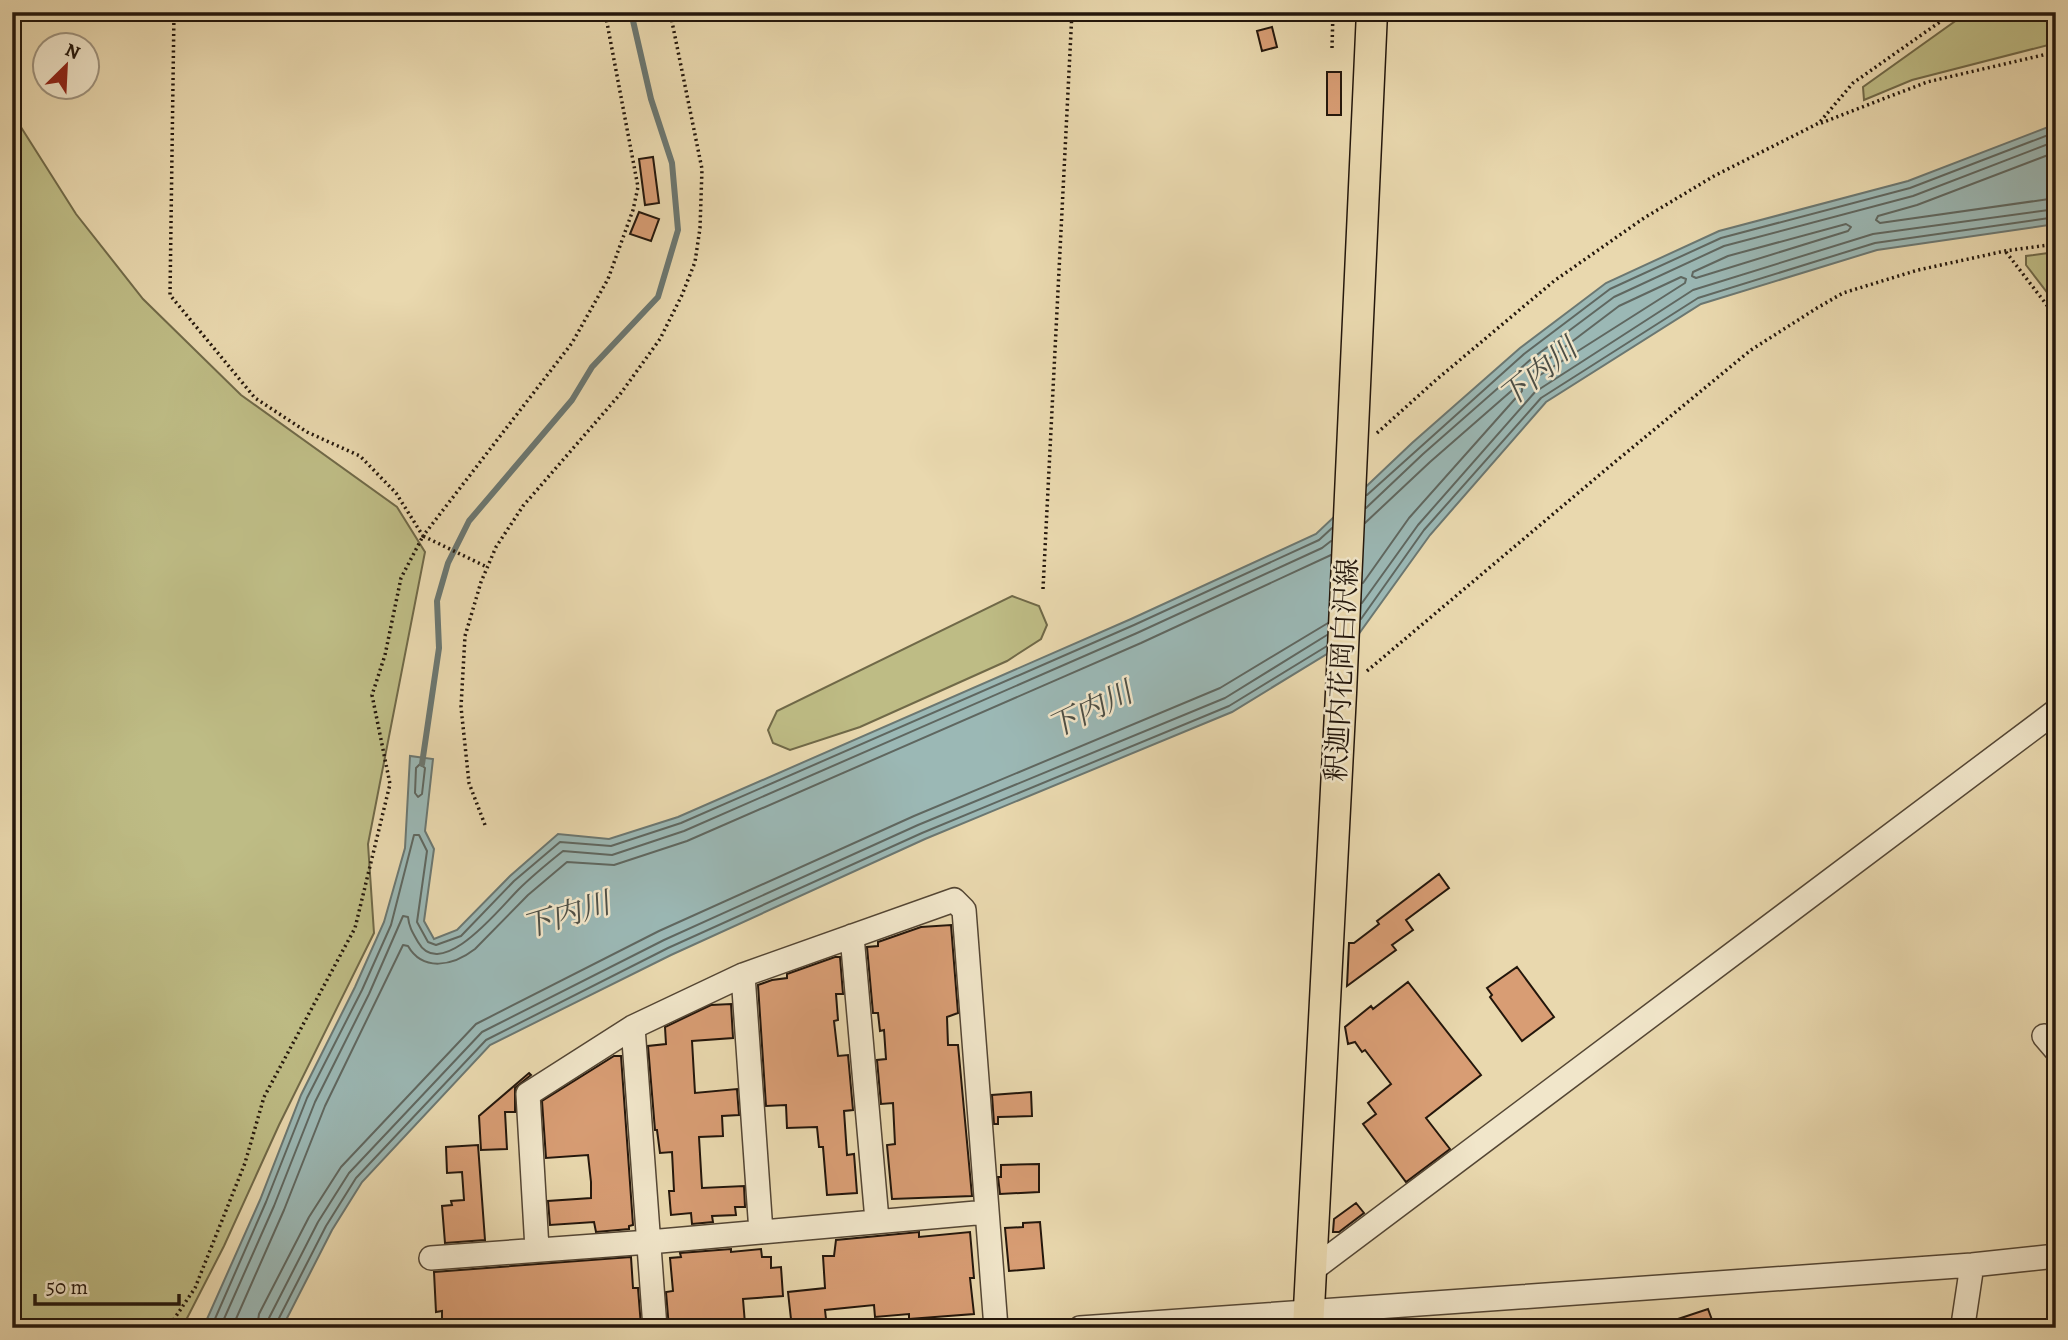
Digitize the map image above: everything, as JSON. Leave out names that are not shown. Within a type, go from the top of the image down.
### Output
[{"type":"main road","name":"釈迦内花岡白沢線","points":[[1308,1320],[1372,12]]},
{"type":"street","points":[[1312,1270],[2056,710]]},
{"type":"street","points":[[537,1249],[527,1094],[633,1027],[743,975],[954,900],[964,910],[996,1328]]},
{"type":"street","points":[[852,936],[877,1220]]},
{"type":"street","points":[[743,975],[761,1232]]},
{"type":"street","points":[[633,1027],[655,1328]]},
{"type":"street","points":[[430,1258],[987,1212]]},
{"type":"street","points":[[1080,1328],[1308,1320],[2056,1256]]},
{"type":"street","points":[[1963,1325],[1972,1265]]},
{"type":"path","points":[[174,12],[170,295],[255,398],[307,432],[360,456],[396,492],[423,536],[487,567]]},
{"type":"path","points":[[166,1328],[195,1287],[245,1163],[264,1097],[355,928],[390,784],[372,695],[385,655],[401,578],[423,536],[572,343],[608,279],[633,210],[638,187],[605,12]]},
{"type":"path","points":[[485,825],[469,783],[461,707],[465,636],[487,567],[496,547],[523,506],[621,393],[660,339],[695,262],[700,228],[702,169],[670,12]]},
{"type":"path","points":[[1043,589],[1072,12]]},
{"type":"path","points":[[1332,48],[1333,12]]},
{"type":"path","points":[[1819,123],[1853,83],[1954,12]]},
{"type":"path","points":[[1350,460],[1436,380],[1554,281],[1644,218],[1690,190],[1819,123],[1927,82],[2056,52]]},
{"type":"path","points":[[1341,685],[1751,350],[1816,308],[1843,293],[1918,270],[2005,251],[2056,244]]},
{"type":"path","points":[[2005,251],[2056,317]]},
{"type":"shaded area","points":[[1968,12],[2056,12],[2056,43],[1912,80],[1864,100],[1863,87]]},
{"type":"shaded area","points":[[12,113],[76,214],[143,299],[241,395],[397,507],[425,552],[368,844],[374,933],[182,1328],[12,1328]]},
{"type":"shaded area","points":[[2056,252],[2056,304],[2026,265],[2026,256]]},
{"type":"shaded area","points":[[1012,596],[1039,606],[1047,625],[1041,639],[1007,661],[860,727],[790,750],[773,743],[768,730],[777,711]]},
{"type":"water","name":"下内川","points":[[2056,124],[2056,224],[1877,250],[1701,304],[1546,402],[1430,535],[1358,635],[1232,712],[925,839],[671,955],[490,1045],[362,1182],[332,1230],[282,1328],[203,1328],[260,1200],[301,1095],[384,922],[405,848],[410,756],[433,759],[425,831],[434,849],[424,921],[434,939],[457,930],[510,876],[558,834],[609,839],[678,817],[1131,619],[1316,534],[1412,443],[1520,348],[1606,283],[1719,231],[1908,181]]},
{"type":"building","points":[[1272,27],[1277,47],[1262,51],[1257,31]]},
{"type":"building","points":[[1327,72],[1341,72],[1341,115],[1327,115]]},
{"type":"building","points":[[653,157],[659,203],[645,205],[639,159]]},
{"type":"building","points":[[639,212],[659,219],[651,241],[630,234]]},
{"type":"building","points":[[1439,874],[1449,888],[1406,920],[1413,930],[1392,945],[1396,950],[1347,986],[1349,943],[1354,943],[1379,924],[1377,921]]},
{"type":"building","points":[[951,925],[958,1013],[947,1017],[948,1045],[958,1045],[972,1196],[892,1199],[887,1145],[895,1144],[893,1103],[881,1104],[877,1060],[886,1059],[884,1030],[880,1031],[878,1013],[873,1013],[867,947],[878,946],[878,942],[921,927]]},
{"type":"building","points":[[840,957],[843,994],[836,994],[838,1020],[834,1021],[838,1056],[848,1055],[853,1110],[844,1111],[847,1155],[854,1154],[857,1193],[827,1195],[823,1147],[819,1147],[817,1127],[787,1128],[786,1105],[766,1106],[758,985],[787,978],[787,974]]},
{"type":"building","points":[[1517,967],[1554,1017],[1522,1041],[1490,997],[1492,995],[1487,988]]},
{"type":"building","points":[[1408,982],[1481,1075],[1426,1118],[1450,1149],[1406,1182],[1363,1124],[1376,1114],[1368,1103],[1391,1084],[1365,1050],[1362,1052],[1355,1042],[1348,1044],[1345,1027]]},
{"type":"building","points":[[731,1004],[733,1038],[692,1041],[695,1093],[737,1089],[739,1115],[722,1116],[723,1136],[699,1137],[702,1188],[744,1186],[745,1207],[735,1207],[736,1215],[712,1216],[713,1222],[692,1224],[691,1213],[671,1215],[669,1191],[674,1191],[672,1152],[660,1153],[655,1130],[648,1046],[666,1044],[665,1027],[711,1005]]},
{"type":"building","points":[[614,1056],[621,1056],[633,1225],[629,1226],[629,1229],[596,1232],[594,1222],[550,1225],[548,1201],[591,1198],[591,1182],[588,1155],[546,1158],[542,1101]]},
{"type":"building","points":[[529,1073],[531,1075],[515,1088],[515,1112],[505,1112],[507,1149],[481,1150],[479,1116]]},
{"type":"building","points":[[1031,1092],[1032,1116],[998,1117],[998,1124],[994,1124],[992,1095]]},
{"type":"building","points":[[478,1145],[485,1240],[445,1243],[442,1206],[452,1205],[451,1201],[464,1200],[462,1172],[447,1173],[446,1147]]},
{"type":"building","points":[[1039,1164],[1039,1192],[1000,1194],[998,1177],[1001,1177],[1001,1165]]},
{"type":"building","points":[[1356,1203],[1364,1213],[1339,1232],[1333,1232],[1334,1219]]},
{"type":"building","points":[[1040,1222],[1044,1268],[1009,1271],[1005,1228]]},
{"type":"building","points":[[919,1232],[919,1237],[970,1232],[974,1278],[970,1278],[974,1314],[909,1319],[909,1314],[875,1317],[874,1305],[825,1310],[827,1328],[792,1328],[788,1292],[825,1288],[823,1256],[834,1256],[836,1240]]},
{"type":"building","points":[[731,1249],[731,1252],[761,1249],[762,1257],[771,1257],[771,1268],[781,1267],[783,1296],[743,1299],[745,1324],[724,1328],[669,1328],[666,1292],[673,1291],[670,1258],[681,1257],[680,1253]]},
{"type":"building","points":[[631,1257],[633,1288],[638,1288],[641,1326],[442,1328],[442,1311],[436,1312],[434,1272]]},
{"type":"building","points":[[1708,1309],[1715,1328],[1661,1328],[1660,1325]]},
{"type":"waterway","points":[[422,764],[439,648],[437,601],[448,563],[469,521],[572,400],[592,367],[658,297],[678,230],[672,163],[651,99],[631,12]]}]
